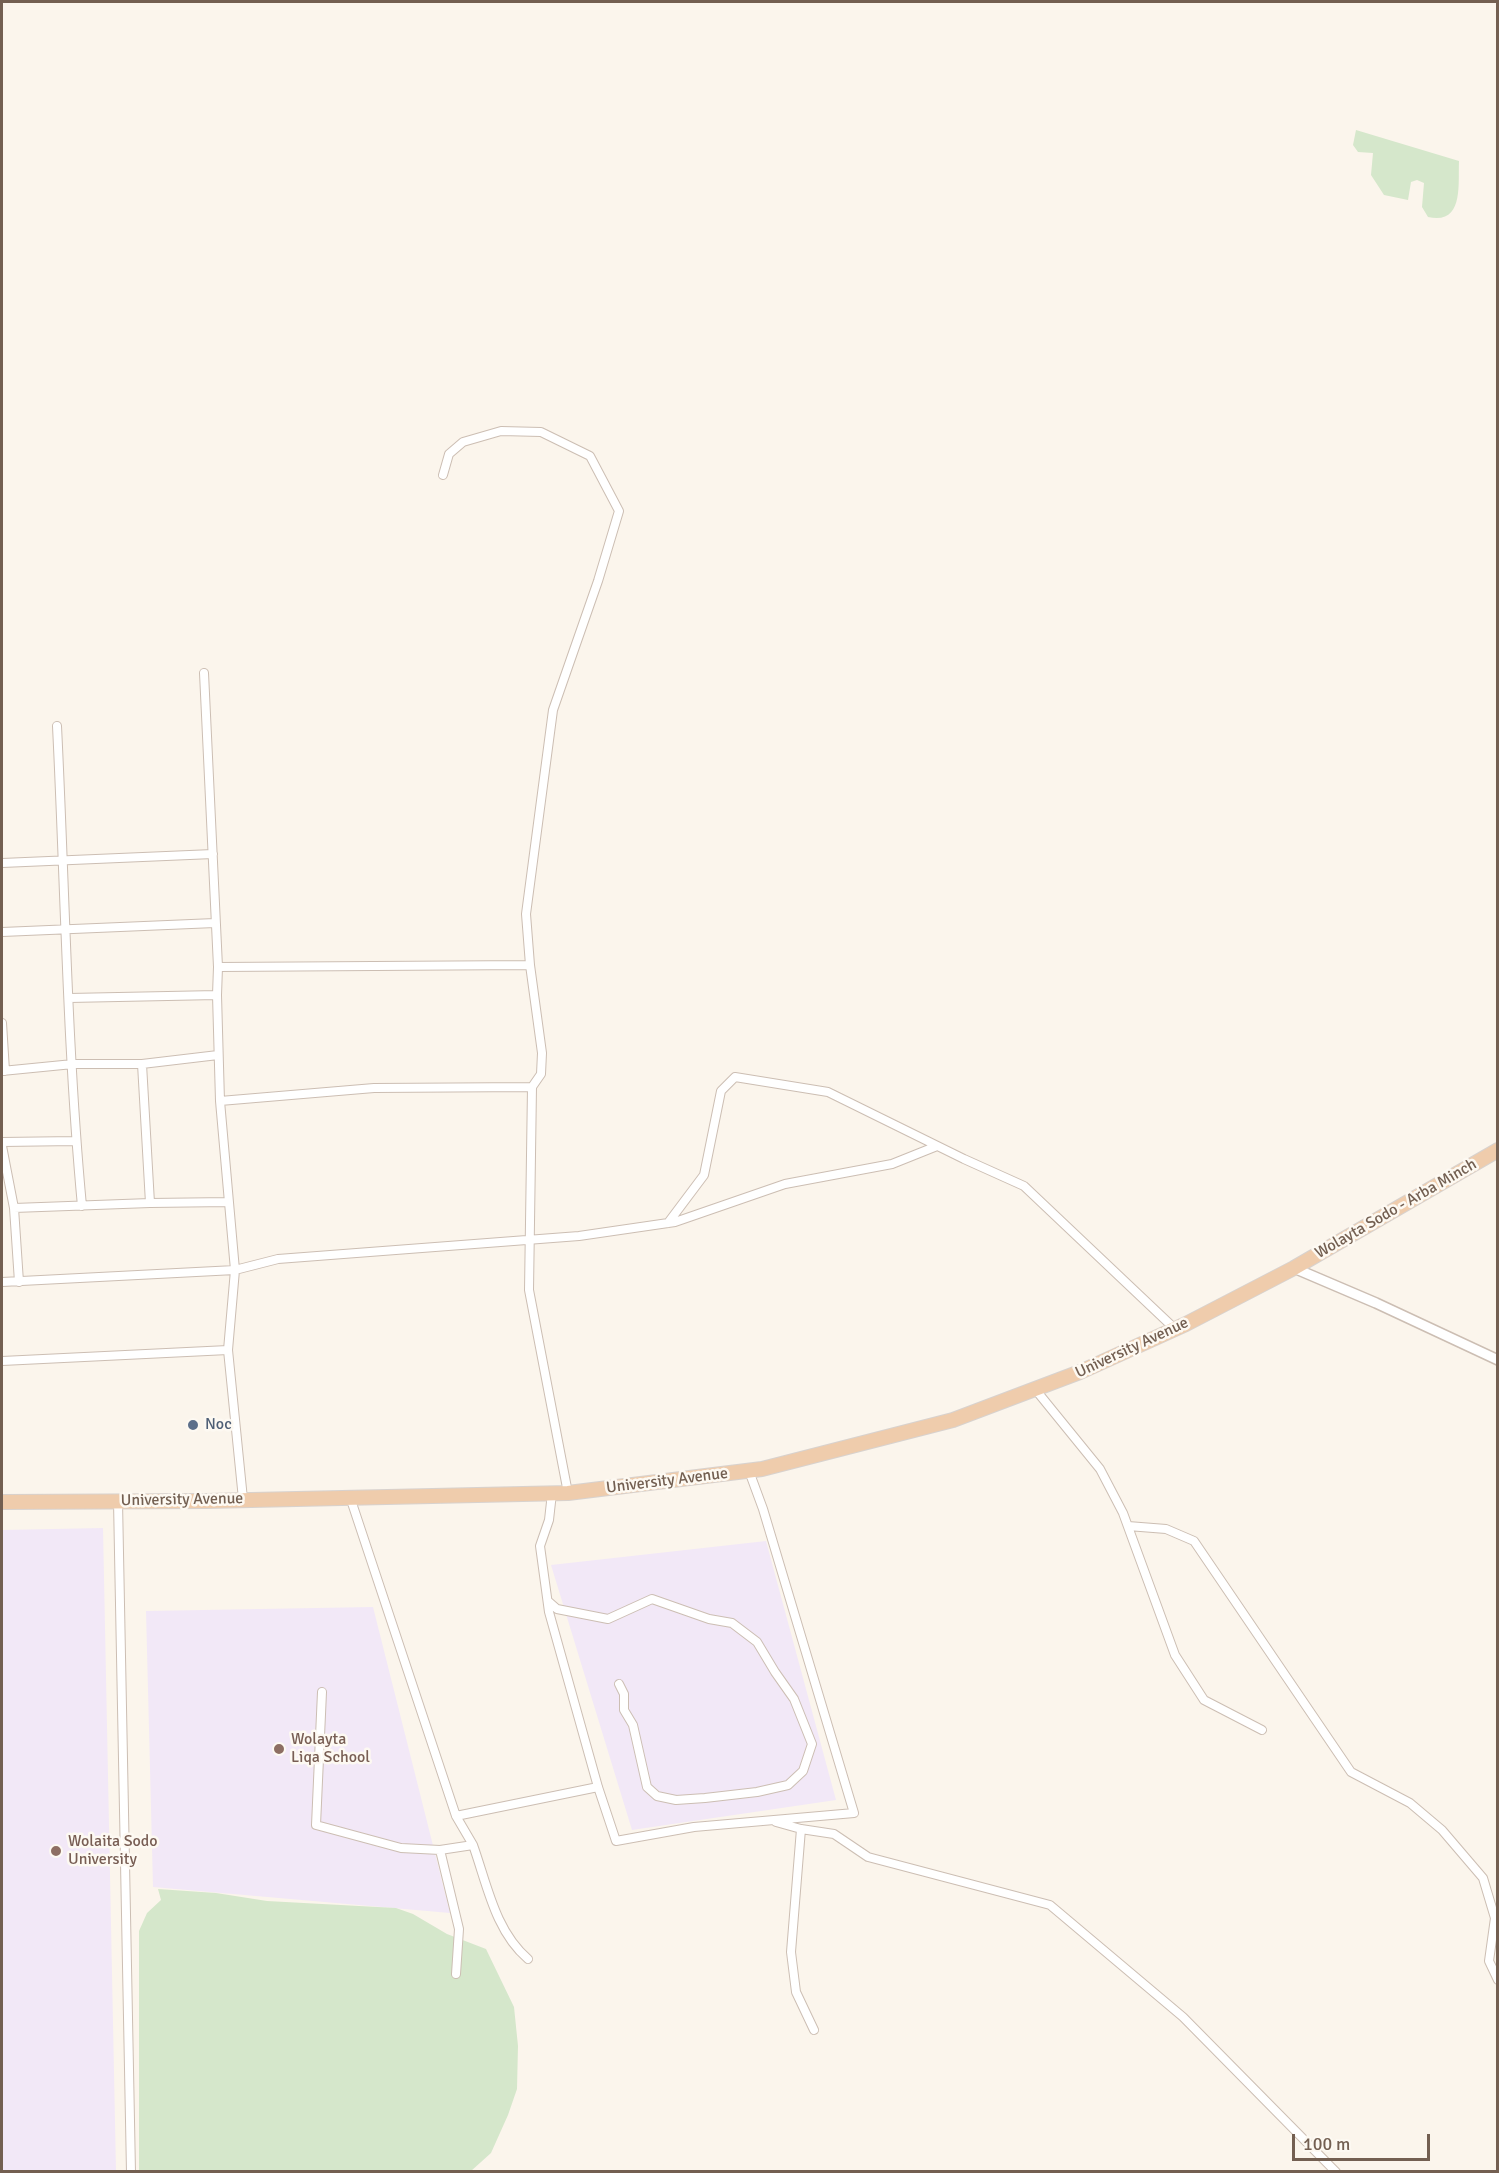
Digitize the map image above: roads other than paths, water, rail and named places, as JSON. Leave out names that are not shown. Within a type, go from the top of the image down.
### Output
[{"type":"highway","name":"Wolayta Sodo - Arba Minch","points":[[1294,1268],[1497,1150]]},
{"type":"highway","name":"University Avenue","points":[[2,1502],[568,1493],[762,1469],[953,1420],[1080,1372],[1175,1329],[1294,1268]]},
{"type":"street","points":[[443,475],[449,454],[463,442],[501,431],[541,432],[590,456],[619,511],[598,581],[553,710],[526,914],[530,965],[542,1053],[541,1074],[532,1087],[529,1290],[568,1493]]},
{"type":"street","points":[[204,673],[218,967],[220,1101],[235,1269],[228,1350],[243,1499]]},
{"type":"street","points":[[57,726],[76,1141],[82,1206]]},
{"type":"street","points":[[2,863],[213,854]]},
{"type":"street","points":[[2,932],[215,923]]},
{"type":"street","points":[[218,967],[530,965]]},
{"type":"street","points":[[69,998],[217,995]]},
{"type":"street","points":[[2,1023],[3,1071],[73,1064],[142,1064],[218,1055]]},
{"type":"street","points":[[142,1064],[150,1203]]},
{"type":"street","points":[[668,1223],[704,1175],[721,1091],[735,1077],[828,1092],[1023,1186],[1175,1329]]},
{"type":"street","points":[[220,1101],[374,1088],[532,1087]]},
{"type":"street","points":[[19,1282],[14,1208],[2,1144],[76,1141]]},
{"type":"street","points":[[2,1282],[235,1269],[278,1259],[579,1236],[668,1223],[785,1184],[892,1164],[937,1146]]},
{"type":"street","points":[[14,1208],[229,1202]]},
{"type":"street","points":[[1294,1268],[1376,1303],[1497,1360]]},
{"type":"street","points":[[2,1361],[228,1350]]},
{"type":"street","points":[[1035,1389],[1100,1469],[1123,1513],[1175,1655],[1186,1673],[1204,1700],[1262,1730]]},
{"type":"street","points":[[552,1493],[549,1520],[540,1546],[549,1612],[598,1787],[616,1841],[694,1827],[854,1812],[763,1509],[749,1471]]},
{"type":"street","points":[[350,1496],[456,1816],[473,1845],[503,1930],[515,1948],[528,1959]]},
{"type":"street","points":[[118,1501],[131,2172]]},
{"type":"street","points":[[1128,1526],[1166,1529],[1194,1541],[1351,1772],[1410,1803],[1442,1830],[1482,1878],[1495,1918],[1489,1961],[1497,1980]]},
{"type":"street","points":[[549,1602],[557,1609],[608,1619],[652,1599],[709,1619],[732,1623],[757,1642],[794,1699],[812,1744],[803,1771],[788,1785],[757,1792],[675,1800],[657,1796],[647,1787],[633,1725],[624,1710],[624,1694],[619,1684]]},
{"type":"street","points":[[322,1692],[316,1825],[401,1848],[440,1850],[473,1845]]},
{"type":"street","points":[[456,1816],[598,1787]]},
{"type":"street","points":[[769,1820],[801,1829],[834,1834],[868,1857],[1050,1905],[1183,2017],[1336,2172]]},
{"type":"street","points":[[801,1829],[791,1952],[796,1992],[814,2030]]},
{"type":"street","points":[[440,1850],[459,1929],[456,1974]]},
{"type":"place","name":"Noc","points":[[193,1425]]},
{"type":"place","name":"Wolayta Liqa School","points":[[279,1749]]},
{"type":"place","name":"Wolaita Sodo University","points":[[56,1851]]}]
